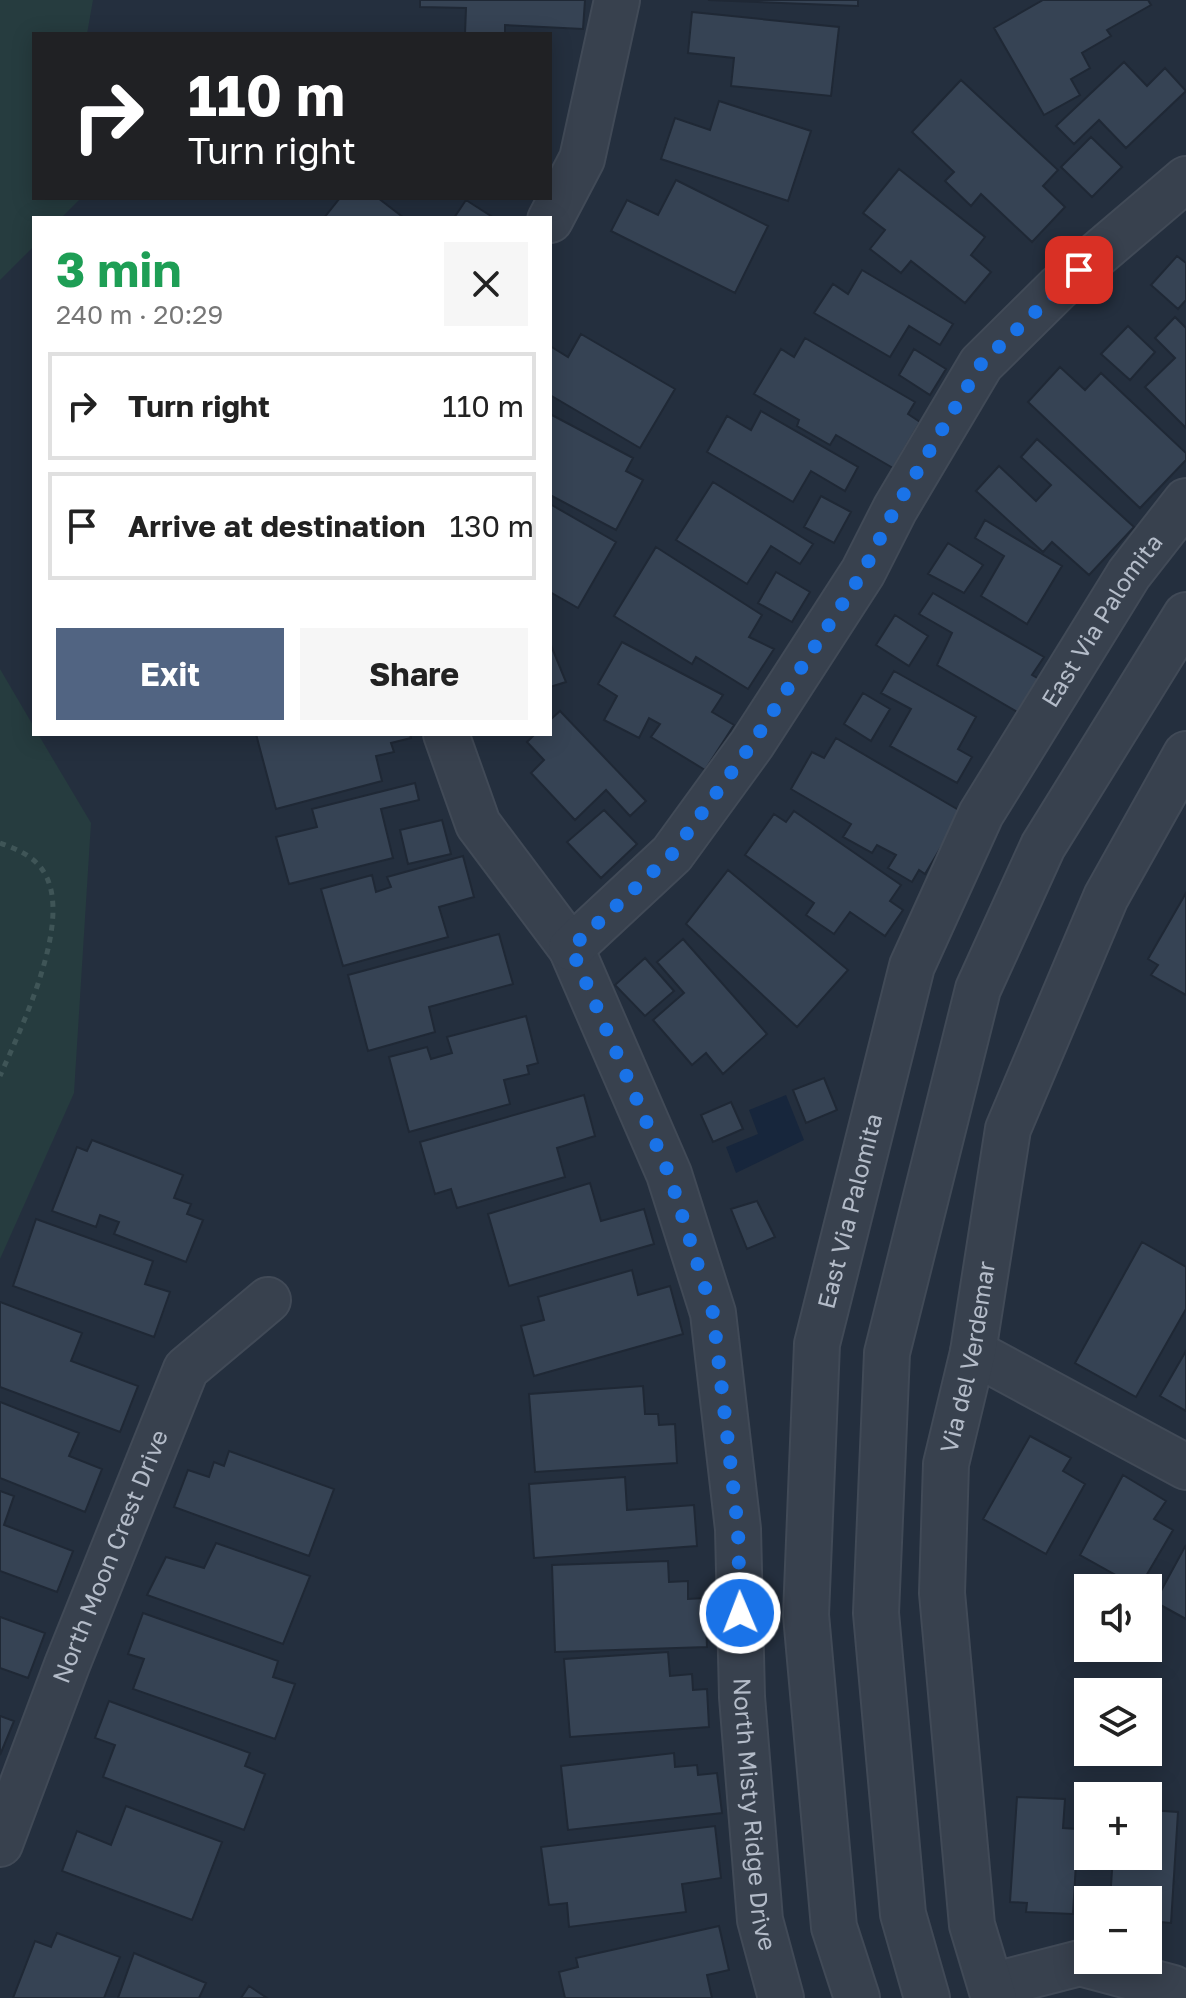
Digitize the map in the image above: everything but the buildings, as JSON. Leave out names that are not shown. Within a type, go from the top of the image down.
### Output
[{"type":"street","points":[[552,216],[582,159],[617,0]]},
{"type":"street","points":[[571,948],[672,854],[752,744],[863,572],[895,509],[981,364],[1058,288],[1186,179]]},
{"type":"street","name":"East Via Palomita","points":[[857,1998],[834,1927],[806,1615],[817,1344],[912,966],[981,814],[1129,574],[1186,501]]},
{"type":"street","points":[[927,1998],[903,1914],[876,1613],[887,1353],[978,989],[1043,846],[1186,615]]},
{"type":"street","name":"North Misty Ridge Drive","points":[[447,736],[478,824],[571,948],[669,1174],[713,1313],[738,1529],[742,1697],[760,1920],[781,1998]]},
{"type":"street","name":"Via del Verdemar","points":[[992,1992],[972,1925],[942,1593],[946,1464],[973,1352],[1008,1129],[1106,897],[1173,814],[1186,754]]},
{"type":"street","name":"North Moon Crest Drive","points":[[0,1844],[67,1665],[186,1369],[268,1300]]},
{"type":"street","points":[[973,1352],[1186,1467]]},
{"type":"street","points":[[992,1992],[1080,1963],[1176,1980]]},
{"type":"path","points":[[0,843],[33,859],[46,875],[52,903],[51,926],[38,985],[0,1076]]},
{"type":"green space","points":[[0,0],[93,0],[87,32],[32,32],[32,200],[79,200],[63,216],[32,216],[32,248],[0,280]]},
{"type":"green space","points":[[0,669],[32,724],[32,736],[39,736],[91,823],[74,1093],[0,1259]]},
{"type":"water","points":[[786,1095],[804,1140],[736,1173],[726,1147],[758,1134],[749,1110]]},
{"type":"route","points":[[740,1613],[738,1529],[713,1313],[669,1174],[571,948],[672,854],[752,744],[863,572],[895,509],[981,364],[1079,270]]}]
